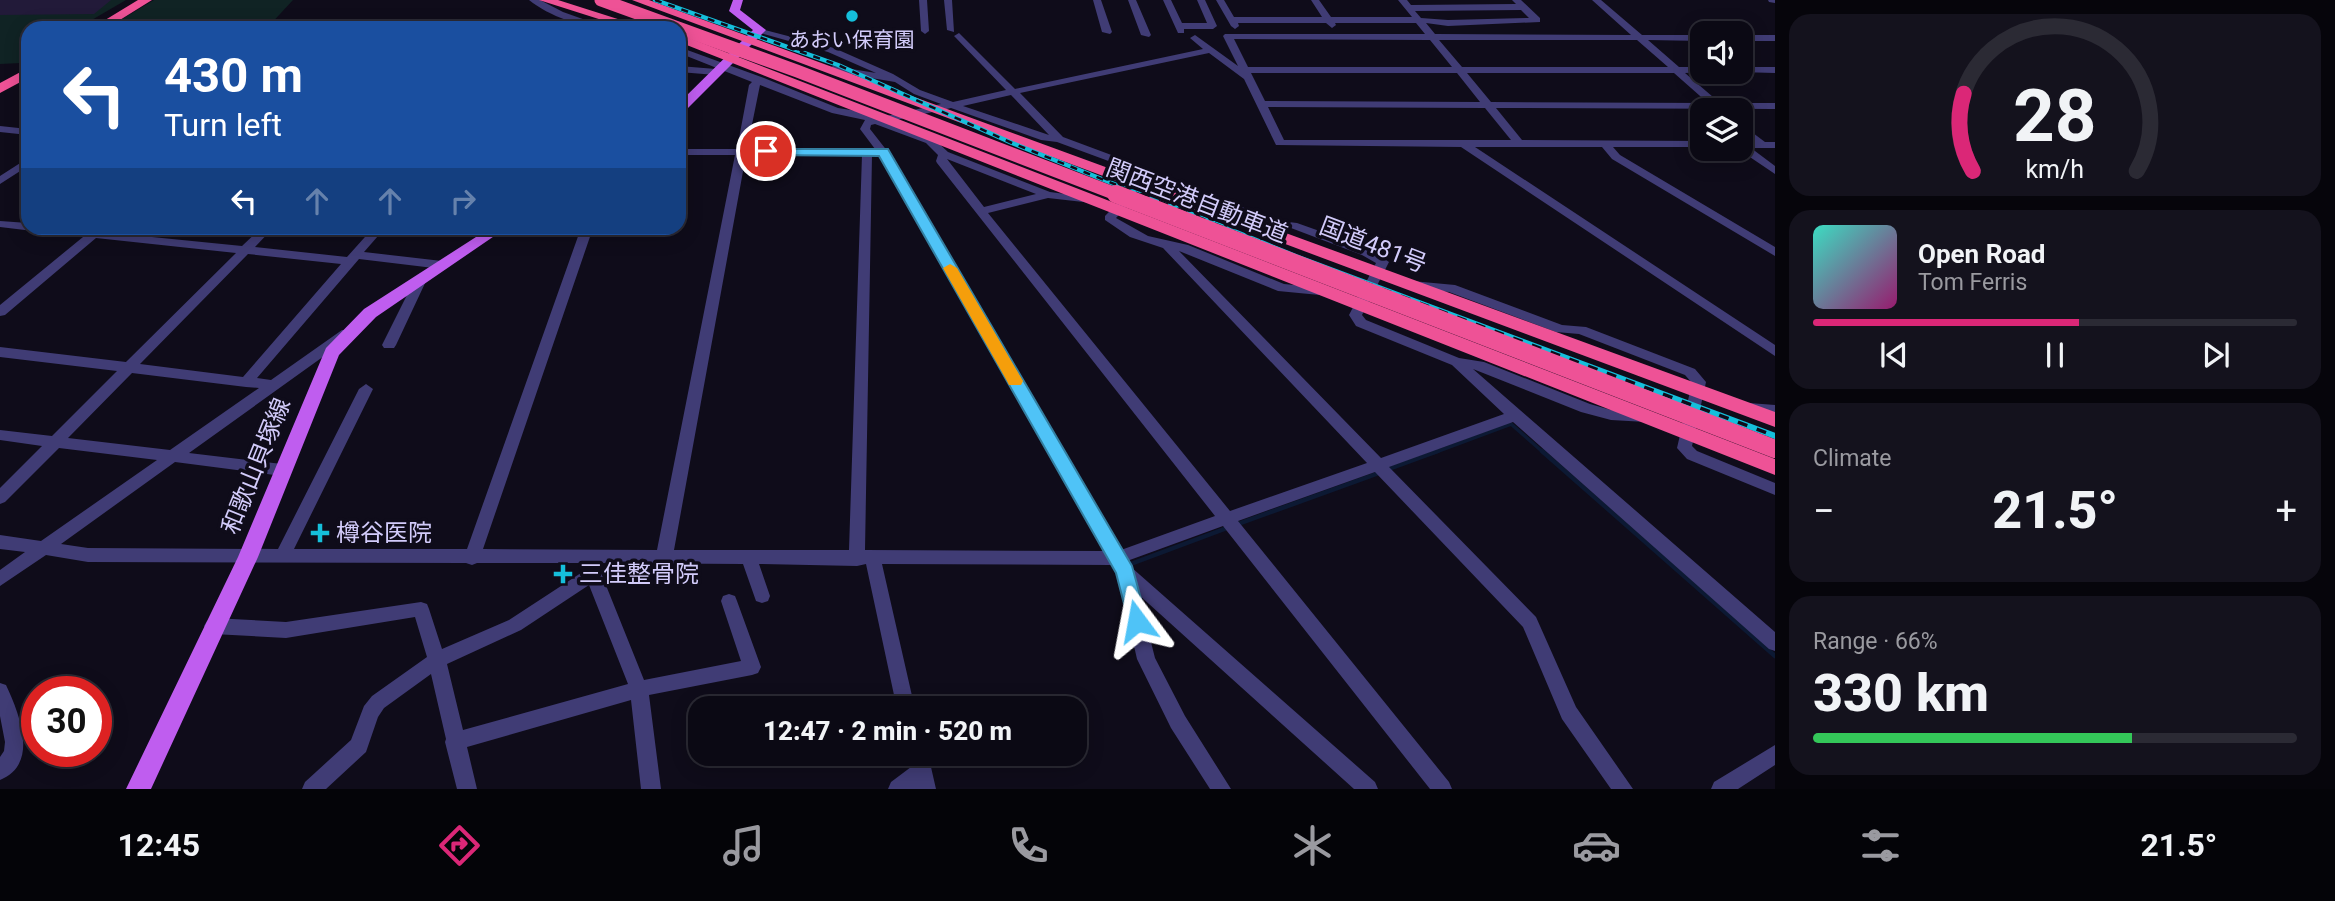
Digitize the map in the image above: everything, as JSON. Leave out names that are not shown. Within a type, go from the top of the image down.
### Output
[{"type":"highway","points":[[99,21],[134,0]]},
{"type":"highway","points":[[110,21],[146,0]]},
{"type":"highway","points":[[545,0],[616,21]]},
{"type":"highway","points":[[561,0],[620,21]]},
{"type":"highway","points":[[575,0],[634,21]]},
{"type":"highway","points":[[582,0],[640,21]]},
{"type":"highway","name":"関西空港自動車道","points":[[601,0],[655,21]]},
{"type":"highway","points":[[610,0],[696,21]]},
{"type":"highway","points":[[621,0],[677,21]]},
{"type":"highway","name":"国道481号","points":[[638,0],[696,21],[755,35],[814,64],[1775,421]]},
{"type":"highway","points":[[686,24],[723,38],[790,73]]},
{"type":"highway","name":"関西空港自動車道","points":[[686,33],[1775,449]]},
{"type":"highway","points":[[686,43],[790,73]]},
{"type":"highway","points":[[686,43],[709,49],[725,66],[881,120],[1118,209],[1775,467]]},
{"type":"highway","points":[[0,82],[21,68]]},
{"type":"highway","name":"関西空港自動車道","points":[[790,73],[1775,461]]},
{"type":"highway","points":[[0,89],[21,76]]},
{"type":"main road","points":[[686,102],[755,35],[734,12],[738,0]]},
{"type":"main road","name":"和歌山貝塚線","points":[[138,789],[248,557],[326,362],[347,333],[370,313],[488,235]]},
{"type":"street","points":[[533,0],[560,14],[582,21]]},
{"type":"street","points":[[923,0],[925,31]]},
{"type":"street","points":[[947,0],[955,33],[1059,139]]},
{"type":"street","points":[[1097,0],[1107,32]]},
{"type":"street","points":[[1132,0],[1146,35]]},
{"type":"street","points":[[1167,0],[1180,29],[1213,26],[1201,0]]},
{"type":"street","points":[[1220,0],[1242,36]]},
{"type":"street","points":[[1315,0],[1339,37]]},
{"type":"street","points":[[1596,0],[1708,98]]},
{"type":"street","points":[[1231,20],[1537,20],[1520,4],[1406,4]]},
{"type":"street","points":[[1406,4],[1519,143]]},
{"type":"street","points":[[755,35],[831,50],[951,105],[1045,138],[1059,139],[1145,171],[1149,177],[1108,218],[1117,226],[1168,247],[1184,248],[1282,288],[1335,292]]},
{"type":"street","points":[[1240,69],[1228,36],[1690,38]]},
{"type":"street","points":[[1195,38],[1240,69],[1249,79],[1280,143],[1690,144]]},
{"type":"street","points":[[1753,38],[1775,38]]},
{"type":"street","points":[[686,45],[725,66],[836,111],[881,120],[930,141],[944,154],[1048,195],[1093,200]]},
{"type":"street","points":[[1212,50],[867,123],[865,129],[883,152],[1121,565],[1146,659],[1178,722],[1221,789]]},
{"type":"street","points":[[814,64],[898,80]]},
{"type":"street","points":[[686,69],[725,66]]},
{"type":"street","points":[[1240,69],[1690,70]]},
{"type":"street","points":[[1753,70],[1775,70]]},
{"type":"street","points":[[664,558],[754,85],[761,80]]},
{"type":"street","points":[[1261,104],[1486,103],[1690,107]]},
{"type":"street","points":[[1753,107],[1775,106]]},
{"type":"street","points":[[0,129],[21,131]]},
{"type":"street","points":[[1753,137],[1762,145]]},
{"type":"street","points":[[1463,143],[1775,351]]},
{"type":"street","points":[[1604,144],[1616,157],[1775,252]]},
{"type":"street","points":[[1753,145],[1775,145]]},
{"type":"street","points":[[686,152],[883,152]]},
{"type":"street","points":[[867,152],[865,559],[902,696]]},
{"type":"street","points":[[944,154],[941,161],[1442,789]]},
{"type":"street","points":[[1753,154],[1775,171]]},
{"type":"street","points":[[0,181],[21,166]]},
{"type":"street","points":[[1163,192],[1202,196],[1278,224],[1293,225],[1366,252],[1382,262],[1355,315],[1361,323],[1457,362],[1479,365],[1611,415],[1655,418]]},
{"type":"street","points":[[981,211],[1048,195]]},
{"type":"street","points":[[0,224],[21,226]]},
{"type":"street","points":[[0,312],[92,235]]},
{"type":"street","points":[[134,235],[244,250],[442,265]]},
{"type":"street","points":[[0,498],[260,235]]},
{"type":"street","points":[[246,382],[373,235]]},
{"type":"street","points":[[471,558],[585,235]]},
{"type":"street","points":[[1168,247],[1530,622],[1569,713],[1623,789]]},
{"type":"street","points":[[389,345],[421,279]]},
{"type":"street","points":[[1411,285],[1451,288],[1561,329],[1581,330],[1690,372],[1699,382],[1684,447],[1692,456],[1775,489]]},
{"type":"street","points":[[0,579],[347,333]]},
{"type":"street","points":[[0,352],[272,385]]},
{"type":"street","points":[[1457,362],[1775,643]]},
{"type":"street","points":[[282,557],[366,389]]},
{"type":"street","points":[[1737,407],[1775,410]]},
{"type":"street","points":[[0,542],[88,555],[471,558],[590,566],[664,558],[1121,565],[1226,520],[1515,416]]},
{"type":"street","points":[[0,435],[282,470]]},
{"type":"street","points":[[752,558],[751,566],[762,596]]},
{"type":"street","points":[[1121,565],[1368,789]]},
{"type":"street","points":[[312,789],[359,746],[370,712],[378,702],[437,660],[515,625],[590,566]]},
{"type":"street","points":[[590,566],[639,689],[651,789]]},
{"type":"street","points":[[1133,602],[1153,596]]},
{"type":"street","points":[[454,742],[639,689],[752,667],[730,601]]},
{"type":"street","points":[[213,626],[286,630],[421,609],[437,660],[467,789]]},
{"type":"street","points":[[0,691],[8,710],[12,757],[0,771]]},
{"type":"street","points":[[1721,789],[1775,754]]},
{"type":"street","points":[[898,789],[922,771]]},
{"type":"green space","points":[[0,0],[126,0],[90,21],[21,21],[21,63],[0,64]]},
{"type":"green space","points":[[154,0],[293,0],[274,21],[119,21]]},
{"type":"building","points":[[0,0],[111,0],[94,14],[0,15]]},
{"type":"waterway","points":[[1433,453],[1511,424],[1544,453]]},
{"type":"waterway","points":[[1386,470],[1438,451]]},
{"type":"waterway","points":[[1542,451],[1775,656]]},
{"type":"waterway","points":[[1238,524],[1379,473]]},
{"type":"waterway","points":[[1128,565],[1227,528]]},
{"type":"railway","points":[[655,0],[838,65],[1012,143],[1144,196]]},
{"type":"railway","points":[[1140,194],[1296,257],[1775,436]]},
{"type":"slow traffic","points":[[950,268],[1015,381]]},
{"type":"place","name":"あおい保育園","points":[[852,16]]},
{"type":"place","name":"樽谷医院","points":[[320,533]]},
{"type":"place","name":"三佳整骨院","points":[[563,574]]},
{"type":"route","points":[[766,151],[883,152],[1125,572],[1137,621]]}]
